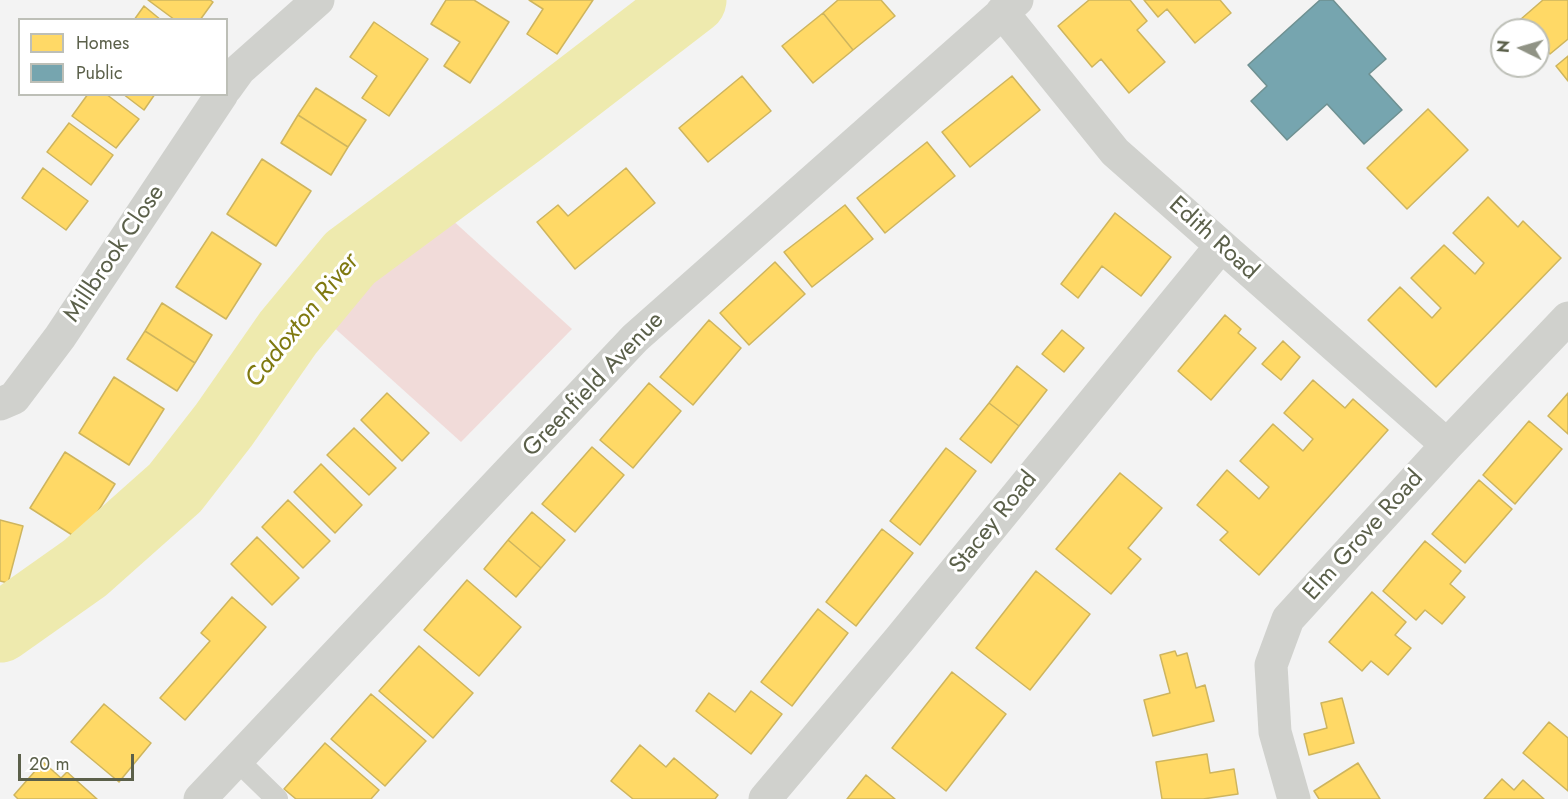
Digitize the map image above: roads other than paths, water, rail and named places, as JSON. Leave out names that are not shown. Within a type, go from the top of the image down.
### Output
[{"type":"street","points":[[228,85],[239,70],[318,0]]},
{"type":"street","name":"Edith Road","points":[[1009,6],[1115,152],[1447,445]]},
{"type":"street","name":"Greenfield Avenue","points":[[200,799],[635,338],[1009,6]]},
{"type":"street","name":"Millbrook Close","points":[[0,404],[14,398],[60,337],[221,96]]},
{"type":"street","name":"Stacey Road","points":[[765,799],[899,640],[1221,246]]},
{"type":"street","name":"Elm Grove Road","points":[[1294,799],[1275,732],[1271,665],[1288,619],[1447,445],[1568,318]]},
{"type":"lane","points":[[237,760],[277,799]]},
{"type":"waterway","name":"Cadoxton River","points":[[0,628],[85,568],[175,488],[224,425],[288,333],[350,258],[519,133],[692,0]]}]
